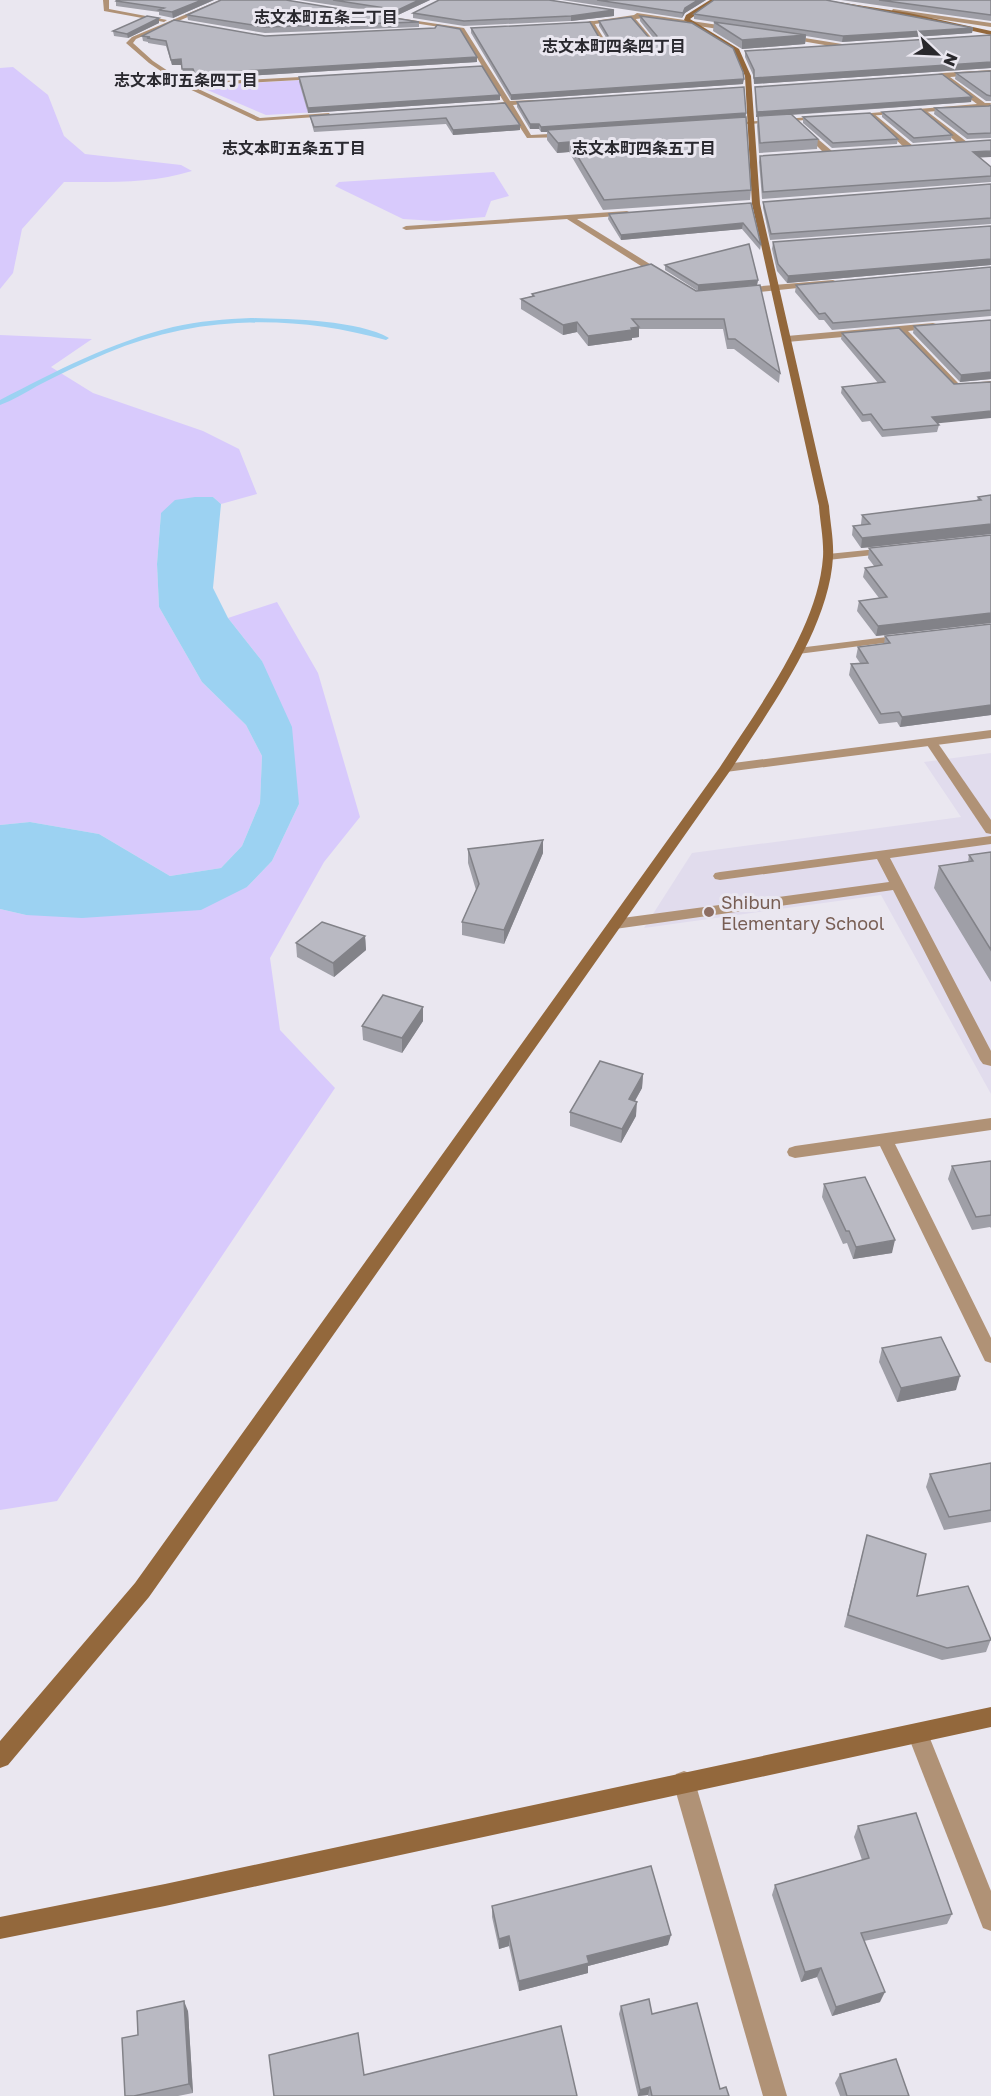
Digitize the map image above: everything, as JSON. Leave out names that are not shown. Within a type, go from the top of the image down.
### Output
[{"type":"street","points":[[106,0],[106,10],[186,23]]},
{"type":"street","points":[[225,0],[134,38],[129,43],[150,62],[185,85],[259,120],[342,114]]},
{"type":"street","points":[[0,1757],[142,1590],[726,768],[798,651],[816,615],[828,557],[824,506],[776,287],[772,245],[756,204],[759,158],[751,122],[748,75],[743,52],[687,20],[688,16],[714,0]]},
{"type":"street","points":[[813,0],[991,25]]},
{"type":"street","points":[[852,5],[991,34]]},
{"type":"street","points":[[612,11],[739,30]]},
{"type":"street","points":[[400,19],[410,14]]},
{"type":"street","points":[[560,25],[645,16]]},
{"type":"street","points":[[389,17],[462,29],[529,137],[575,134]]},
{"type":"street","points":[[632,18],[653,41]]},
{"type":"street","points":[[591,22],[604,41]]},
{"type":"street","points":[[427,31],[473,29]]},
{"type":"street","points":[[968,38],[991,34]]},
{"type":"street","points":[[773,36],[842,46]]},
{"type":"street","points":[[807,48],[853,45]]},
{"type":"street","points":[[473,67],[485,66]]},
{"type":"street","points":[[921,77],[991,72]]},
{"type":"street","points":[[943,75],[988,105],[991,111]]},
{"type":"street","points":[[185,85],[324,76]]},
{"type":"street","points":[[473,106],[543,102]]},
{"type":"street","points":[[837,116],[988,105]]},
{"type":"street","points":[[922,110],[964,144]]},
{"type":"street","points":[[871,114],[910,148]]},
{"type":"street","points":[[727,124],[825,117]]},
{"type":"street","points":[[792,119],[829,153]]},
{"type":"street","points":[[953,145],[973,144]]},
{"type":"street","points":[[899,148],[921,147]]},
{"type":"street","points":[[818,154],[841,152]]},
{"type":"street","points":[[406,228],[639,212]]},
{"type":"street","points":[[569,217],[676,284]]},
{"type":"street","points":[[730,292],[844,281]]},
{"type":"street","points":[[787,339],[946,325]]},
{"type":"street","points":[[901,328],[957,387],[991,384]]},
{"type":"street","points":[[828,557],[898,550]]},
{"type":"street","points":[[798,651],[912,637]]},
{"type":"street","points":[[726,768],[991,734]]},
{"type":"street","points":[[931,742],[991,830]]},
{"type":"street","points":[[720,876],[991,840]]},
{"type":"street","points":[[881,855],[988,1060],[991,1061]]},
{"type":"street","points":[[615,924],[897,885]]},
{"type":"street","points":[[795,1152],[991,1124]]},
{"type":"street","points":[[885,1139],[991,1356]]},
{"type":"street","points":[[0,1928],[165,1895],[991,1717]]},
{"type":"street","points":[[918,1732],[991,1920]]},
{"type":"street","points":[[684,1782],[775,2096]]},
{"type":"shaded area","points":[[13,67],[48,95],[64,136],[85,154],[181,165],[192,171],[144,180],[64,182],[22,229],[13,273],[0,289],[0,68]]},
{"type":"shaded area","points":[[319,79],[335,111],[266,115],[198,86]]},
{"type":"shaded area","points":[[494,172],[509,196],[491,201],[485,217],[436,221],[403,219],[335,186],[339,182]]},
{"type":"shaded area","points":[[0,335],[92,339],[51,367],[93,393],[203,431],[239,449],[257,494],[221,504],[213,497],[161,513],[157,564],[159,607],[202,682],[246,725],[262,756],[260,803],[242,846],[221,868],[170,876],[99,834],[30,822],[0,825]]},
{"type":"shaded area","points":[[277,602],[318,673],[360,817],[324,862],[270,958],[280,1030],[335,1088],[57,1501],[0,1510],[0,909],[26,915],[247,887],[272,861],[299,804],[262,661],[228,618]]},
{"type":"shaded area","name":"Shibun Elementary School","points":[[991,753],[991,1094],[881,895],[644,928],[692,853],[961,817],[924,762]]},
{"type":"water","points":[[213,497],[221,504],[213,588],[228,618],[262,661],[292,727],[299,804],[272,861],[247,887],[201,910],[82,918],[26,915],[0,909],[0,825],[30,822],[99,834],[170,876],[221,868],[242,846],[260,803],[262,756],[246,725],[202,682],[159,607],[157,564],[161,513],[175,500]]},
{"type":"building","points":[[117,0],[202,0],[172,12],[159,10],[164,8]]},
{"type":"building","points":[[221,0],[286,0],[419,22],[265,27],[187,15]]},
{"type":"building","points":[[333,0],[419,0],[398,10]]},
{"type":"building","points":[[439,0],[549,0],[614,10],[571,16],[464,21],[413,13]]},
{"type":"building","points":[[597,0],[698,0],[685,8],[683,13]]},
{"type":"building","points":[[714,0],[826,0],[973,28],[843,36],[694,14]]},
{"type":"building","points":[[879,0],[991,0],[991,15]]},
{"type":"building","points":[[147,16],[159,18],[127,34],[113,31]]},
{"type":"building","points":[[640,16],[692,23],[733,48],[744,79],[511,95],[471,28],[590,22],[600,39],[606,40],[608,36],[599,21],[631,17],[650,39],[655,40],[657,36]]},
{"type":"building","points":[[174,20],[265,36],[435,28],[437,25],[460,29],[477,57],[195,74],[193,69],[182,69],[181,59],[171,60],[166,41],[142,36]]},
{"type":"building","points":[[714,22],[806,35],[742,40]]},
{"type":"building","points":[[991,35],[991,62],[754,78],[754,70],[745,51]]},
{"type":"building","points":[[482,66],[500,95],[308,108],[299,77]]},
{"type":"building","points":[[991,71],[991,96],[956,73]]},
{"type":"building","points":[[942,74],[972,97],[757,112],[755,87]]},
{"type":"building","points":[[744,87],[746,113],[541,127],[539,124],[530,124],[517,102]]},
{"type":"building","points":[[505,103],[520,125],[453,130],[446,118],[314,127],[310,116]]},
{"type":"building","points":[[991,105],[991,133],[968,134],[935,108],[989,106]]},
{"type":"building","points":[[921,109],[952,135],[914,138],[882,112]]},
{"type":"building","points":[[870,113],[898,139],[833,143],[803,117]]},
{"type":"building","points":[[791,114],[818,139],[760,143],[758,116]]},
{"type":"building","points":[[746,117],[751,190],[604,200],[569,142],[558,143],[547,130]]},
{"type":"building","points":[[991,140],[991,151],[973,152],[991,167],[991,176],[763,192],[760,156]]},
{"type":"building","points":[[991,184],[991,218],[771,234],[763,202]]},
{"type":"building","points":[[751,203],[761,245],[743,223],[621,235],[609,214]]},
{"type":"building","points":[[991,226],[991,259],[788,276],[778,264],[773,242]]},
{"type":"building","points":[[749,244],[758,280],[698,285],[665,265]]},
{"type":"building","points":[[651,264],[696,291],[760,285],[780,373],[735,339],[728,339],[724,319],[632,319],[639,327],[588,336],[577,322],[563,325],[521,299],[534,296],[532,294]]},
{"type":"building","points":[[991,267],[991,310],[833,323],[825,313],[819,314],[796,285]]},
{"type":"building","points":[[991,320],[991,372],[961,375],[914,326]]},
{"type":"building","points":[[899,328],[954,384],[991,382],[991,411],[932,417],[939,425],[883,430],[871,414],[863,415],[842,387],[885,382],[842,333]]},
{"type":"building","points":[[991,495],[991,524],[862,538],[853,526],[870,524],[862,515],[981,500],[978,497]]},
{"type":"building","points":[[991,535],[991,613],[878,626],[859,601],[887,597],[865,568],[882,565],[869,548]]},
{"type":"building","points":[[991,624],[991,705],[902,717],[899,712],[881,714],[851,664],[868,663],[858,647],[890,643],[885,636]]},
{"type":"building","points":[[543,840],[504,930],[462,922],[479,884],[468,849]]},
{"type":"building","points":[[991,852],[991,950],[939,866],[973,861],[969,855]]},
{"type":"building","points":[[322,922],[365,936],[333,963],[296,943]]},
{"type":"building","points":[[383,995],[423,1007],[402,1038],[362,1026]]},
{"type":"building","points":[[600,1061],[643,1074],[629,1099],[637,1102],[622,1129],[570,1112]]},
{"type":"building","points":[[991,1161],[991,1215],[976,1217],[952,1166]]},
{"type":"building","points":[[865,1177],[895,1240],[856,1247],[824,1184]]},
{"type":"building","points":[[941,1337],[960,1376],[901,1388],[882,1348]]},
{"type":"building","points":[[991,1463],[991,1510],[949,1517],[930,1474]]},
{"type":"building","points":[[867,1535],[926,1554],[917,1596],[968,1586],[991,1640],[947,1648],[848,1615]]},
{"type":"building","points":[[916,1813],[952,1914],[861,1933],[885,1992],[836,2007],[821,1968],[805,1972],[775,1885],[869,1858],[858,1826]]},
{"type":"building","points":[[651,1866],[671,1935],[587,1956],[589,1963],[519,1981],[509,1936],[499,1939],[492,1906]]},
{"type":"building","points":[[649,1999],[652,2014],[697,2003],[720,2089],[726,2087],[729,2096],[652,2096],[650,2087],[640,2090],[621,2006]]},
{"type":"building","points":[[184,2001],[189,2084],[125,2096],[122,2038],[138,2035],[137,2011]]},
{"type":"building","points":[[561,2026],[577,2096],[274,2096],[269,2055],[358,2033],[364,2075]]},
{"type":"building","points":[[896,2059],[909,2096],[847,2096],[840,2074]]},
{"type":"waterway","points":[[0,403],[72,366],[140,338],[212,322],[251,319],[306,322],[351,329],[386,338]]},
{"type":"place","name":"Shibun Elementary School","points":[[709,912]]},
{"type":"district","name":"志文本町五条二丁目","points":[[326,17]]},
{"type":"district","name":"志文本町四条四丁目","points":[[614,46]]},
{"type":"district","name":"志文本町五条四丁目","points":[[186,80]]},
{"type":"district","name":"志文本町五条五丁目","points":[[294,148]]},
{"type":"district","name":"志文本町四条五丁目","points":[[644,148]]}]
